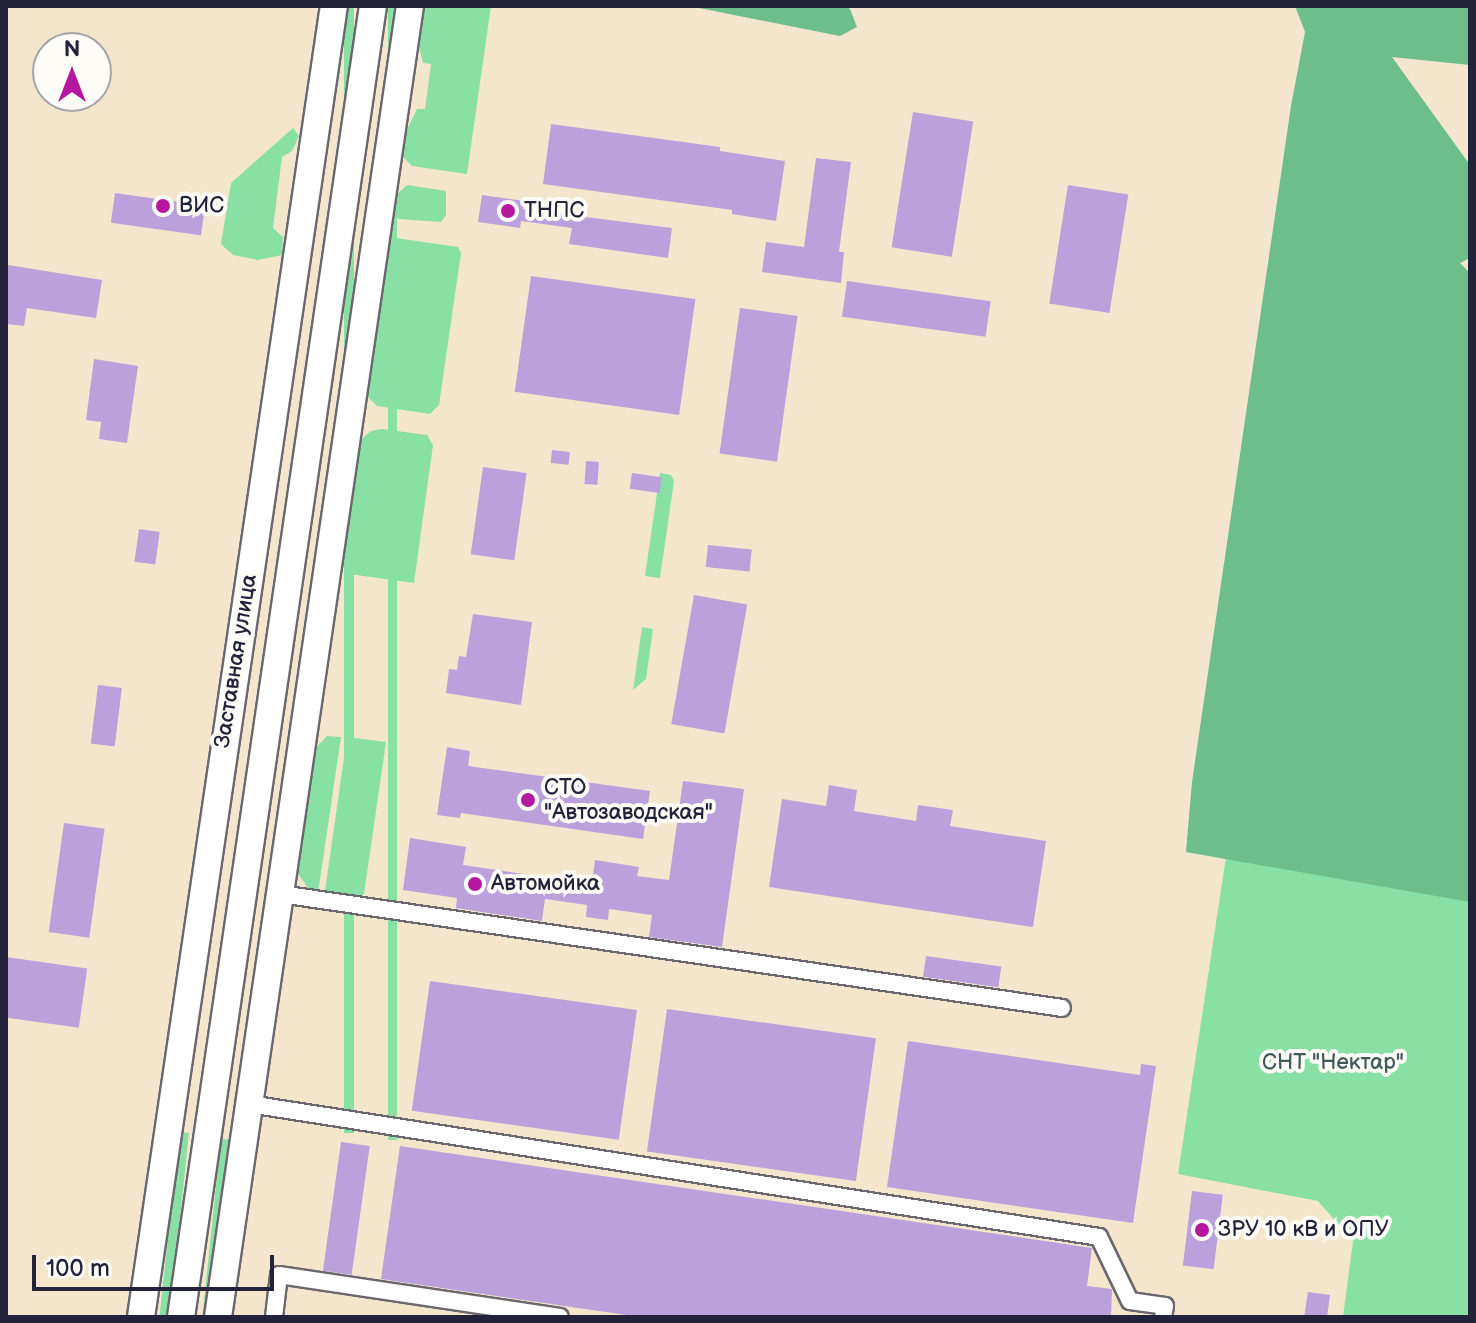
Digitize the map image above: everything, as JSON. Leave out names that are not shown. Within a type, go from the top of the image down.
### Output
[{"type":"main road","name":"Заставная улица","points":[[141,1317],[334,6]]},
{"type":"main road","name":"Заставная улица","points":[[181,1317],[373,6]]},
{"type":"main road","points":[[218,1317],[410,6]]},
{"type":"street","points":[[280,894],[1062,1008]]},
{"type":"street","points":[[249,1104],[1099,1237],[1130,1301],[1165,1306],[1163,1317]]},
{"type":"street","points":[[274,1317],[279,1275],[560,1317]]},
{"type":"green space","points":[[344,6],[354,6],[354,1133],[344,1133]]},
{"type":"green space","points":[[388,6],[397,6],[397,1140],[388,1140]]},
{"type":"green space","points":[[422,6],[491,6],[467,174],[412,166],[403,157],[403,138],[417,109],[425,109],[431,64],[423,63],[417,39]]},
{"type":"green space","points":[[689,6],[845,6],[850,9],[857,27],[840,36]]},
{"type":"green space","points":[[1295,6],[1470,6],[1470,65],[1392,57],[1470,165],[1470,258],[1460,263],[1470,273],[1470,902],[1186,852],[1192,782],[1291,106],[1305,32]]},
{"type":"green space","points":[[293,128],[299,136],[292,151],[282,157],[273,228],[283,237],[282,255],[258,260],[233,255],[221,244],[231,183]]},
{"type":"green space","points":[[407,185],[446,191],[446,215],[441,222],[398,219],[394,209],[396,195]]},
{"type":"green space","points":[[396,238],[458,247],[461,253],[439,405],[430,414],[377,406],[365,394],[387,246]]},
{"type":"green space","points":[[382,429],[427,435],[433,445],[414,583],[349,574],[342,565],[358,442],[371,431]]},
{"type":"green space","points":[[660,473],[671,475],[674,481],[660,578],[645,576]]},
{"type":"green space","points":[[642,627],[653,629],[646,679],[633,690]]},
{"type":"green space","points":[[327,736],[341,737],[318,893],[309,889],[296,871],[314,750]]},
{"type":"green space","points":[[347,737],[386,742],[364,894],[359,898],[325,891]]},
{"type":"green space","name":"СНТ \"Нектар\"","points":[[1226,857],[1470,901],[1470,1317],[1343,1317],[1353,1241],[1318,1201],[1178,1174]]},
{"type":"green space","points":[[179,1132],[189,1133],[170,1317],[160,1317]]},
{"type":"green space","points":[[221,1139],[231,1140],[212,1317],[202,1317]]},
{"type":"building","points":[[913,112],[973,122],[952,257],[892,247]]},
{"type":"building","points":[[551,124],[720,147],[720,151],[785,161],[776,221],[732,214],[732,210],[543,184]]},
{"type":"building","points":[[816,158],[851,162],[839,252],[844,252],[841,283],[762,272],[766,242],[804,247]]},
{"type":"building","points":[[1068,185],[1128,195],[1109,313],[1049,304]]},
{"type":"building","points":[[115,193],[205,206],[201,235],[111,223]]},
{"type":"building","points":[[482,195],[524,201],[523,209],[672,228],[668,258],[569,244],[572,228],[521,221],[520,228],[478,222]]},
{"type":"building","points":[[8,265],[102,280],[96,318],[27,308],[24,326],[7,324]]},
{"type":"building","points":[[531,276],[695,299],[679,415],[515,392]]},
{"type":"building","points":[[847,281],[991,301],[986,337],[842,317]]},
{"type":"building","points":[[740,308],[797,316],[777,462],[720,454]]},
{"type":"building","points":[[94,359],[138,366],[127,443],[99,439],[101,422],[86,420]]},
{"type":"building","points":[[552,450],[570,452],[569,465],[551,463]]},
{"type":"building","points":[[586,461],[599,462],[597,485],[584,484]]},
{"type":"building","points":[[483,467],[527,473],[514,560],[471,554]]},
{"type":"building","points":[[632,473],[662,477],[659,493],[630,489]]},
{"type":"building","points":[[139,529],[160,532],[155,565],[134,562]]},
{"type":"building","points":[[708,545],[752,550],[749,571],[706,567]]},
{"type":"building","points":[[694,595],[747,604],[724,733],[671,724]]},
{"type":"building","points":[[473,614],[532,622],[521,705],[446,693],[449,669],[457,670],[459,656],[466,657]]},
{"type":"building","points":[[98,685],[122,688],[115,746],[91,744]]},
{"type":"building","name":"СТО \"Автозаводская\"","points":[[447,747],[470,751],[468,766],[650,791],[643,839],[461,813],[460,818],[437,815]]},
{"type":"building","points":[[683,781],[744,789],[722,947],[649,937],[652,915],[609,909],[608,920],[586,917],[587,905],[545,899],[542,921],[456,908],[457,898],[403,890],[410,838],[466,847],[463,865],[592,884],[595,860],[639,867],[637,876],[669,880]]},
{"type":"building","points":[[829,785],[857,790],[854,811],[916,821],[918,805],[953,810],[950,826],[1046,841],[1033,927],[769,887],[782,799],[826,806]]},
{"type":"building","points":[[64,823],[105,829],[89,938],[49,932]]},
{"type":"building","points":[[926,956],[1001,967],[998,987],[923,977]]},
{"type":"building","points":[[6,957],[87,968],[79,1028],[6,1018]]},
{"type":"building","points":[[430,981],[637,1010],[619,1140],[412,1111]]},
{"type":"building","points":[[667,1009],[876,1038],[856,1181],[647,1152]]},
{"type":"building","points":[[908,1041],[1140,1075],[1141,1064],[1156,1066],[1133,1223],[887,1187]]},
{"type":"building","points":[[341,1142],[370,1146],[352,1275],[323,1271]]},
{"type":"building","points":[[400,1146],[1092,1248],[1087,1286],[1112,1289],[1111,1317],[640,1317],[381,1279]]},
{"type":"building","name":"ЗРУ 10 кВ и ОПУ","points":[[1192,1191],[1223,1195],[1214,1269],[1183,1265]]},
{"type":"building","points":[[1308,1292],[1330,1295],[1327,1317],[1304,1317]]},
{"type":"place","name":"ВИС","points":[[163,206]]},
{"type":"place","name":"ТНПС","points":[[508,211]]},
{"type":"place","name":"СТО \"Автозаводская\"","points":[[528,800]]},
{"type":"place","name":"Автомойка","points":[[475,884]]},
{"type":"place","name":"ЗРУ 10 кВ и ОПУ","points":[[1202,1230]]}]
